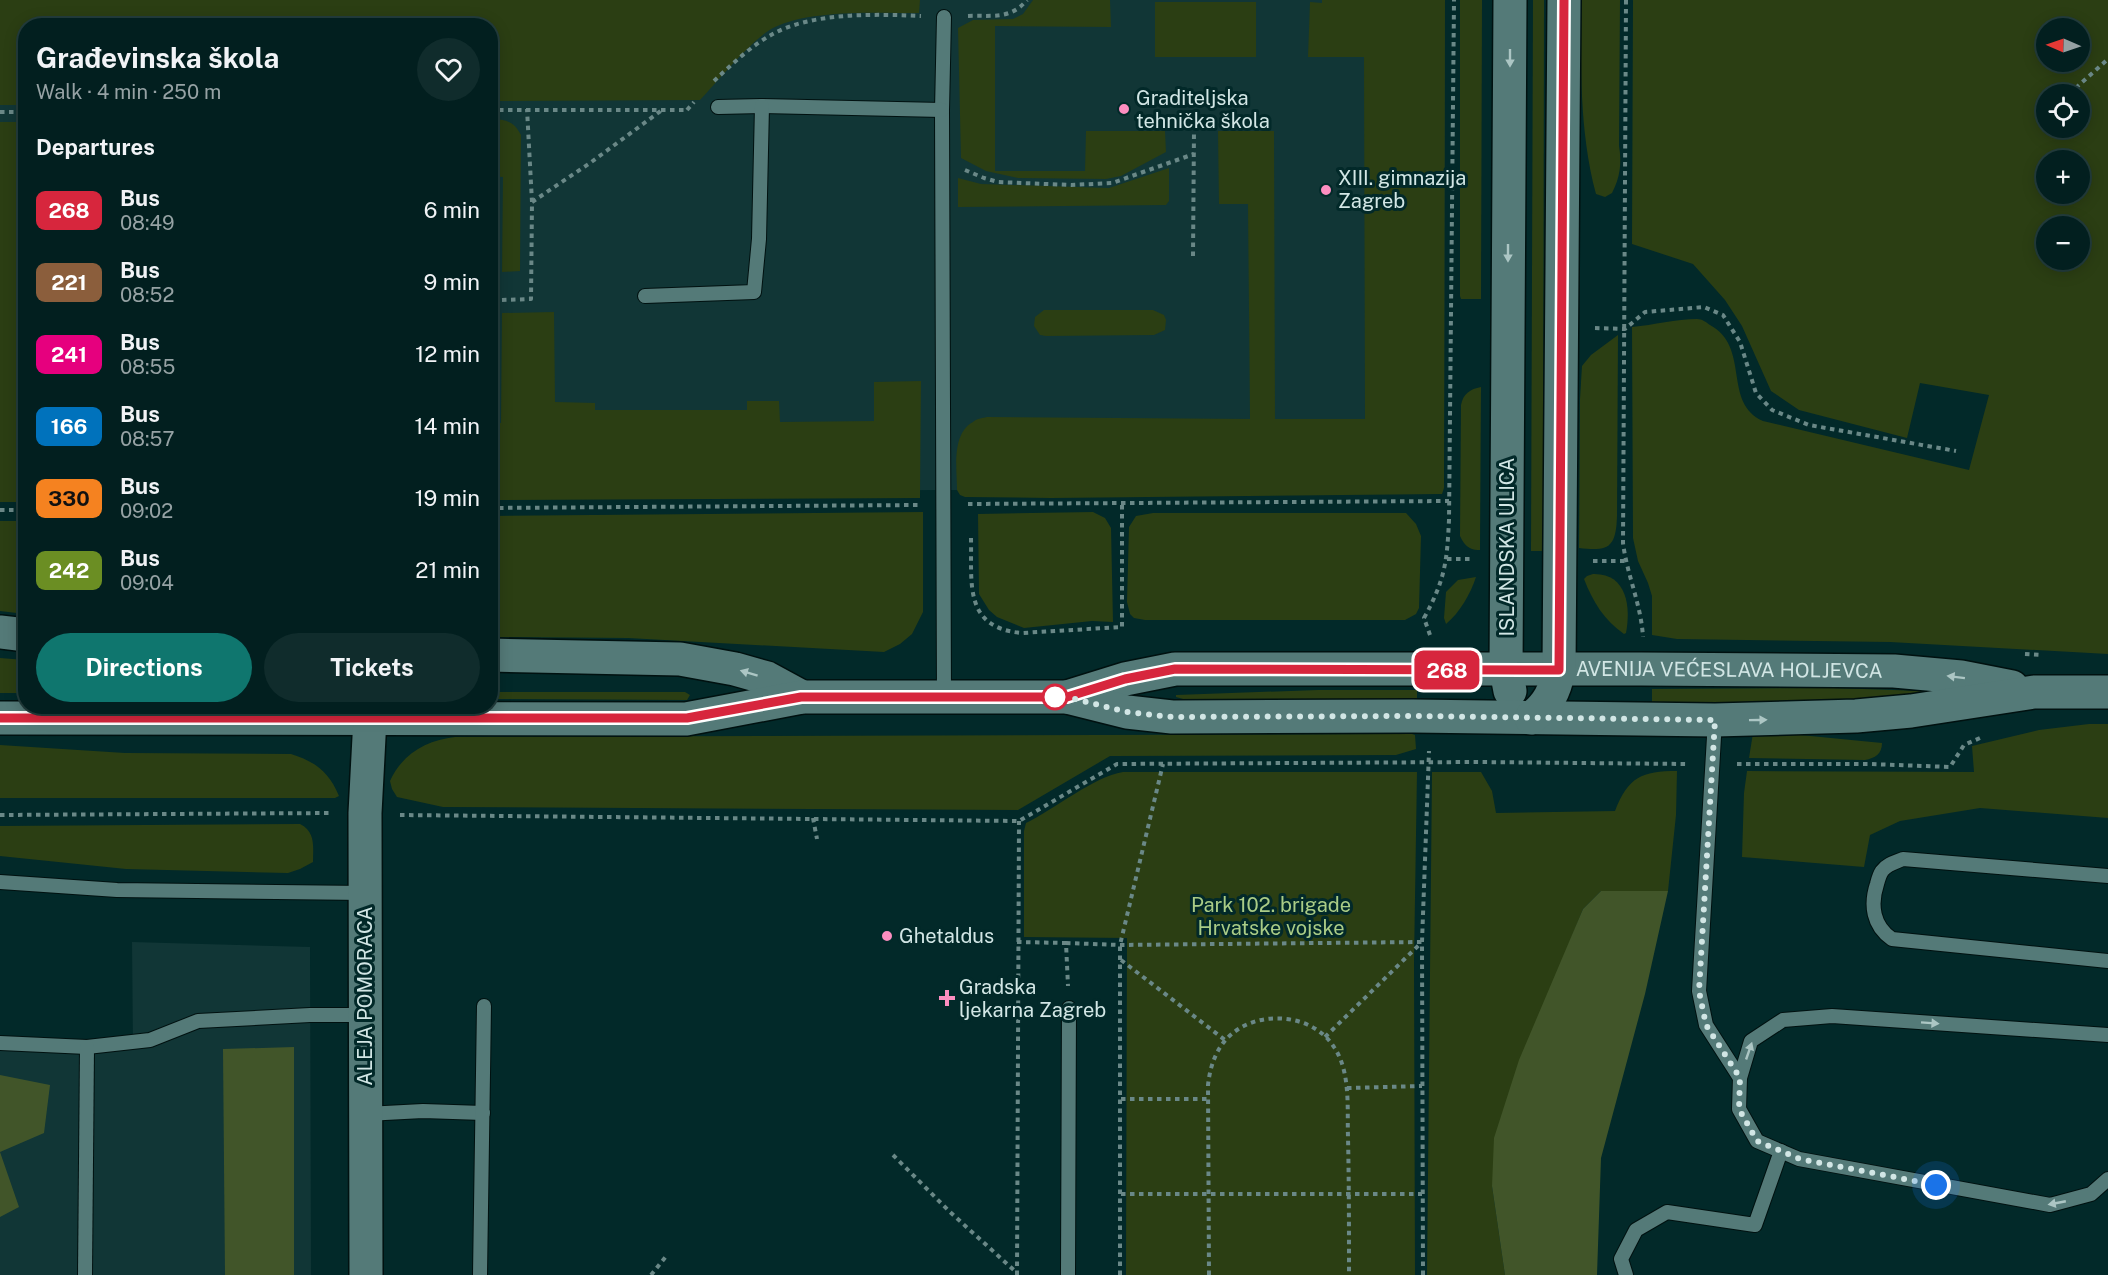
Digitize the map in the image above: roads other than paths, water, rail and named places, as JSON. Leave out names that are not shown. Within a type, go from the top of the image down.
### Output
[{"type":"street","name":"ISLANDSKA ULICA","points":[[1510,0],[1506,670],[1514,700],[1531,718]]},
{"type":"street","points":[[1531,718],[1548,703],[1553,694],[1559,670],[1564,0]]},
{"type":"street","points":[[0,632],[18,634]]},
{"type":"street","name":"AVENIJA VEĆESLAVA HOLJEVCA","points":[[498,655],[680,659],[735,669],[767,678],[801,697]]},
{"type":"street","points":[[498,662],[530,656]]},
{"type":"street","name":"AVENIJA VEĆESLAVA HOLJEVCA","points":[[1067,697],[1125,679],[1175,669],[1894,671],[1961,677],[2034,692]]},
{"type":"street","name":"AVENIJA VEĆESLAVA HOLJEVCA","points":[[480,714],[687,718],[801,697],[1067,697],[1127,712],[1172,717],[1413,716],[1715,720],[1856,716],[1911,711],[2034,692],[2108,692]]},
{"type":"street","name":"AVENIJA VEĆESLAVA HOLJEVCA","points":[[0,718],[251,714]]},
{"type":"street","name":"ALEJA POMORACA","points":[[366,1275],[365,813],[377,714]]},
{"type":"lane","points":[[944,17],[942,110],[944,698]]},
{"type":"lane","points":[[645,297],[754,292],[759,239],[762,106]]},
{"type":"lane","points":[[718,107],[942,110]]},
{"type":"lane","points":[[1715,720],[1699,991],[1706,1025],[1740,1078]]},
{"type":"lane","points":[[2108,876],[1903,859],[1890,864],[1881,871],[1873,903],[1876,920],[1883,932],[1893,939],[2108,961]]},
{"type":"lane","points":[[0,882],[117,890],[365,893]]},
{"type":"lane","points":[[480,1275],[484,1006]]},
{"type":"lane","points":[[1068,1275],[1069,1008]]},
{"type":"lane","points":[[0,1043],[87,1047],[150,1040],[198,1021],[310,1015],[365,1015]]},
{"type":"lane","points":[[2108,1035],[1832,1016],[1784,1020],[1751,1041],[1740,1078],[1739,1109],[1757,1141],[1800,1159],[2050,1205],[2091,1194],[2108,1179]]},
{"type":"lane","points":[[85,1275],[87,1047]]},
{"type":"lane","points":[[366,1114],[423,1111],[483,1113]]},
{"type":"lane","points":[[1626,1275],[1621,1259],[1636,1230],[1667,1212],[1755,1225],[1781,1151]]},
{"type":"place","name":"Graditeljska tehnička škola","points":[[1124,109]]},
{"type":"place","name":"XIII. gimnazija Zagreb","points":[[1326,190]]},
{"type":"place","name":"Ghetaldus","points":[[887,936]]},
{"type":"place","name":"Gradska ljekarna Zagreb","points":[[947,998]]},
{"type":"park label","name":"Park 102. brigade Hrvatske vojske","points":[[1271,916]]}]
